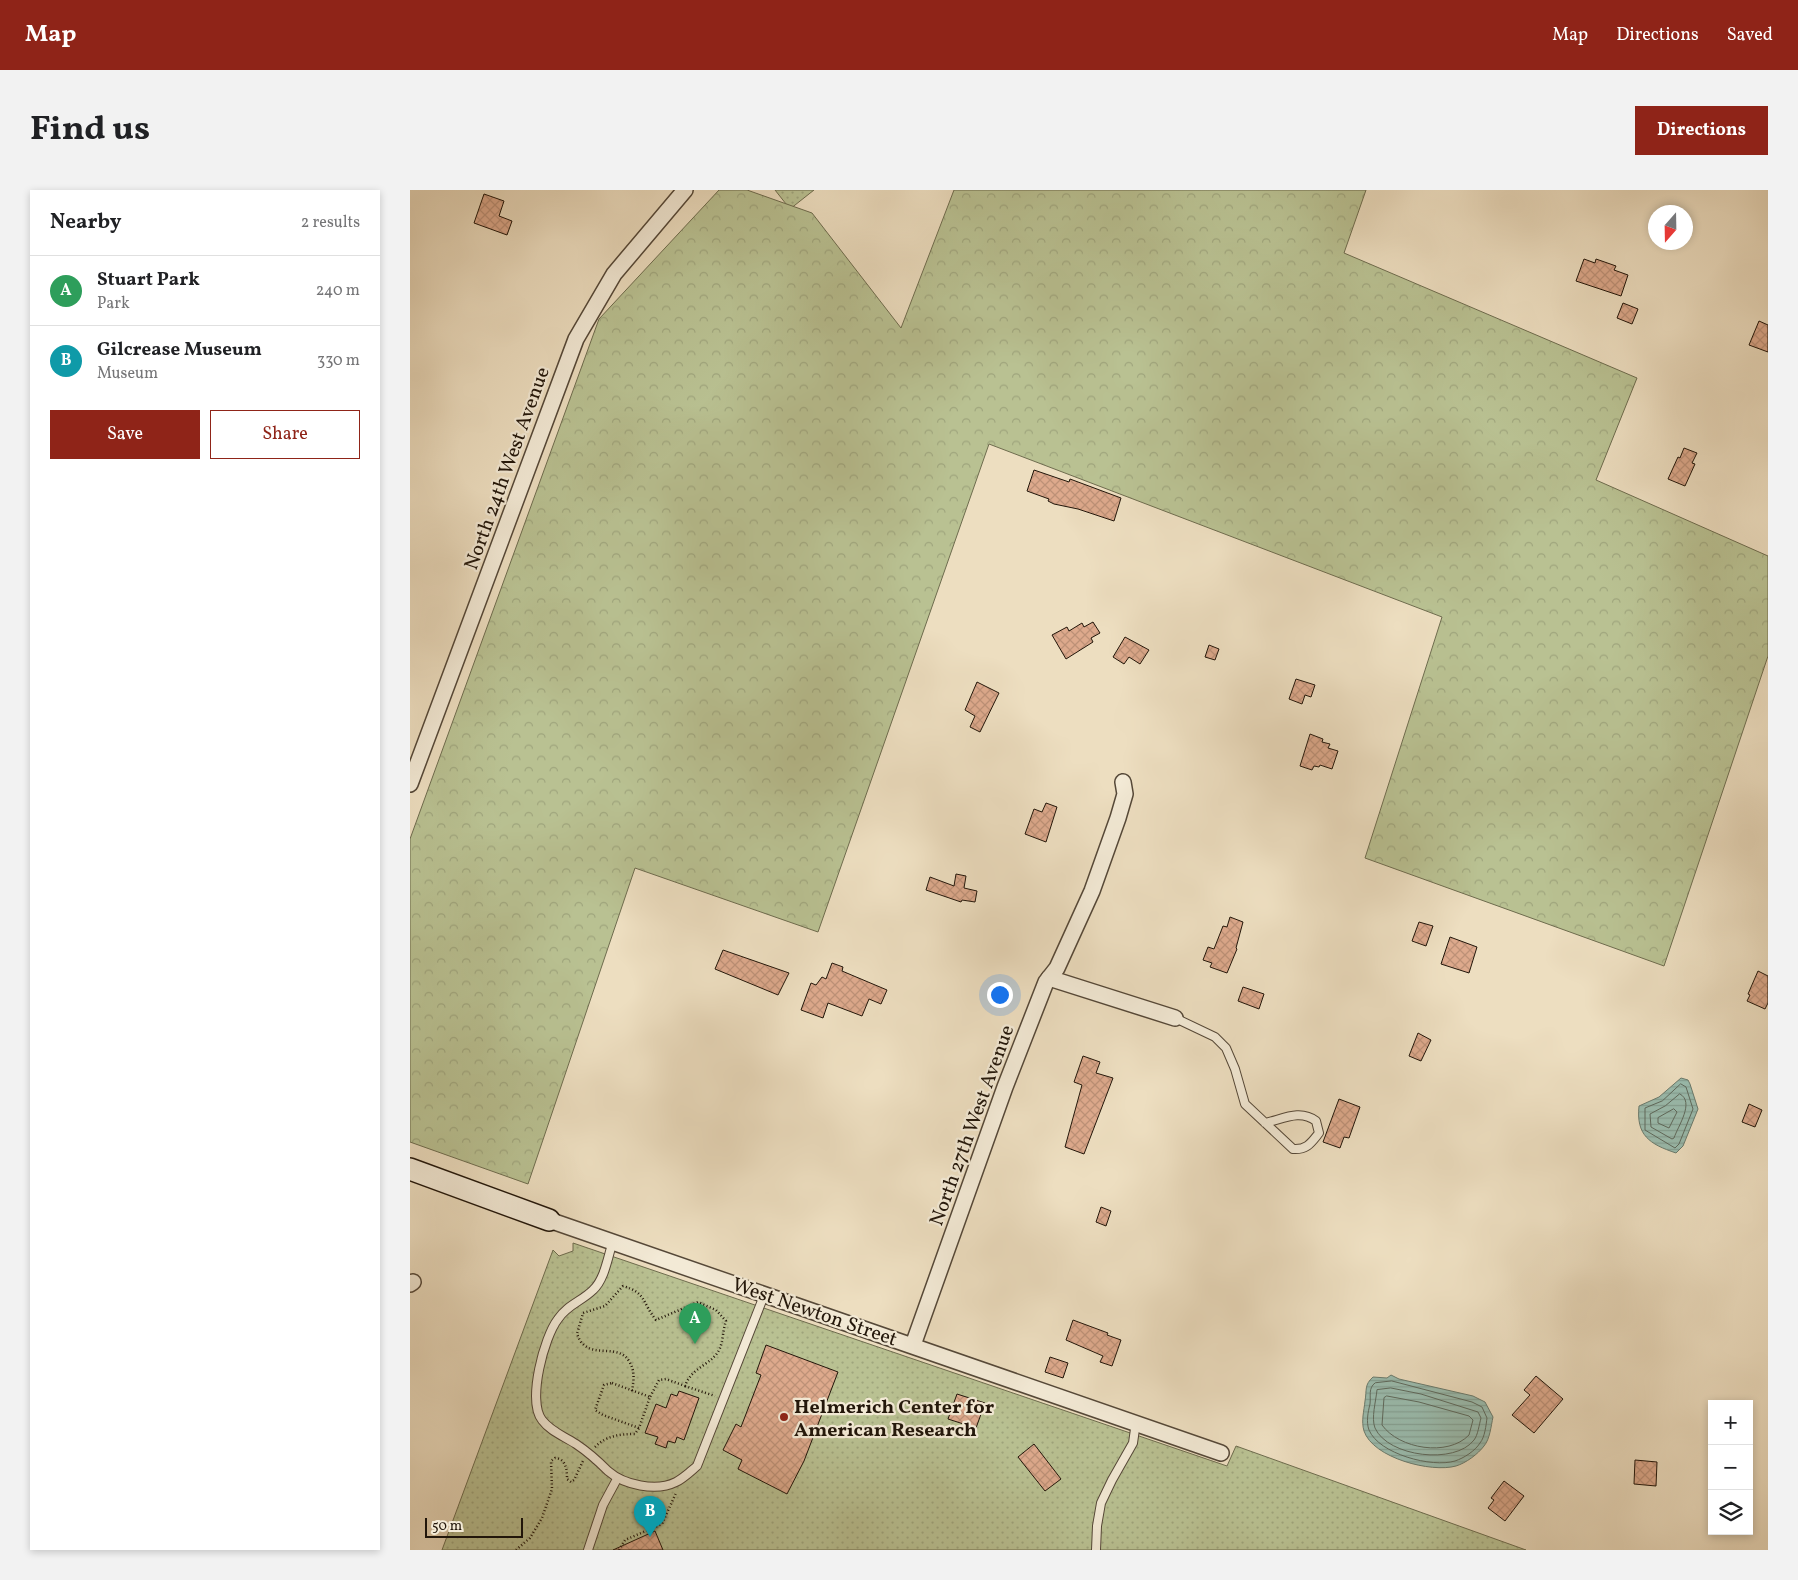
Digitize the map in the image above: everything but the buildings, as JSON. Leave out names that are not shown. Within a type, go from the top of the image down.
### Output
[{"type":"street","name":"North 24th West Avenue","points":[[410,784],[576,339],[614,274],[684,190]]},
{"type":"street","name":"North 27th West Avenue","points":[[913,1345],[1005,1087],[1049,978],[1057,968],[1092,891],[1125,794],[1123,782]]},
{"type":"street","points":[[1049,978],[1175,1018]]},
{"type":"street","name":"West Newton Street","points":[[410,1169],[549,1220],[765,1293],[1221,1453]]},
{"type":"lane","points":[[1175,1018],[1215,1037],[1226,1048],[1236,1069],[1245,1104],[1265,1123],[1293,1149],[1302,1150],[1311,1144],[1319,1133],[1316,1121],[1308,1114],[1293,1115],[1265,1123]]},
{"type":"lane","points":[[613,1241],[601,1277],[593,1290],[568,1306],[557,1320],[538,1366],[537,1406],[541,1419],[554,1432],[589,1454],[617,1479],[652,1486],[676,1482],[697,1466],[765,1293]]},
{"type":"lane","points":[[1096,1550],[1097,1526],[1102,1503],[1112,1480],[1134,1443],[1136,1422]]},
{"type":"lane","points":[[588,1550],[603,1505],[617,1479]]},
{"type":"path","points":[[632,1390],[635,1378],[633,1368],[626,1356],[617,1351],[595,1350],[583,1344],[577,1334],[583,1313],[605,1306],[622,1286],[637,1290],[645,1299],[648,1310],[656,1320],[698,1302],[716,1310],[726,1321],[720,1348],[713,1357],[689,1376],[685,1386]]},
{"type":"path","points":[[516,1550],[530,1538],[542,1518],[552,1489],[551,1461],[555,1458],[560,1458],[566,1464],[567,1479],[570,1482],[574,1480],[589,1454],[600,1442],[617,1434],[635,1434],[659,1380],[666,1379],[724,1399]]},
{"type":"path","points":[[639,1428],[603,1415],[595,1410],[604,1385],[612,1383],[650,1397]]},
{"type":"path","points":[[619,1550],[625,1540],[662,1524],[673,1496],[677,1492]]},
{"type":"green space","points":[[719,190],[747,190],[812,213],[901,328],[954,190],[1366,190],[1344,253],[1637,378],[1596,480],[1768,556],[1768,656],[1664,966],[1365,858],[1442,617],[989,444],[818,932],[635,868],[528,1184],[410,1142],[410,839],[599,319]]},
{"type":"green space","points":[[775,190],[814,190],[790,209]]},
{"type":"green space","points":[[573,1243],[1227,1466],[1236,1446],[1526,1550],[442,1550],[553,1250],[559,1256],[573,1251]]},
{"type":"water","points":[[1681,1078],[1688,1080],[1698,1109],[1683,1146],[1676,1153],[1658,1146],[1646,1137],[1640,1124],[1639,1106],[1659,1097]]},
{"type":"water","points":[[1391,1375],[1399,1379],[1473,1396],[1485,1402],[1493,1417],[1489,1436],[1484,1446],[1464,1463],[1445,1468],[1418,1465],[1404,1461],[1390,1456],[1379,1449],[1370,1441],[1363,1427],[1366,1388],[1373,1377],[1387,1378]]},
{"type":"place","name":"Stuart Park","points":[[695,1344]]},
{"type":"place","name":"Helmerich Center for American Research","points":[[784,1417]]},
{"type":"place","name":"Gilcrease Museum","points":[[650,1537]]}]
